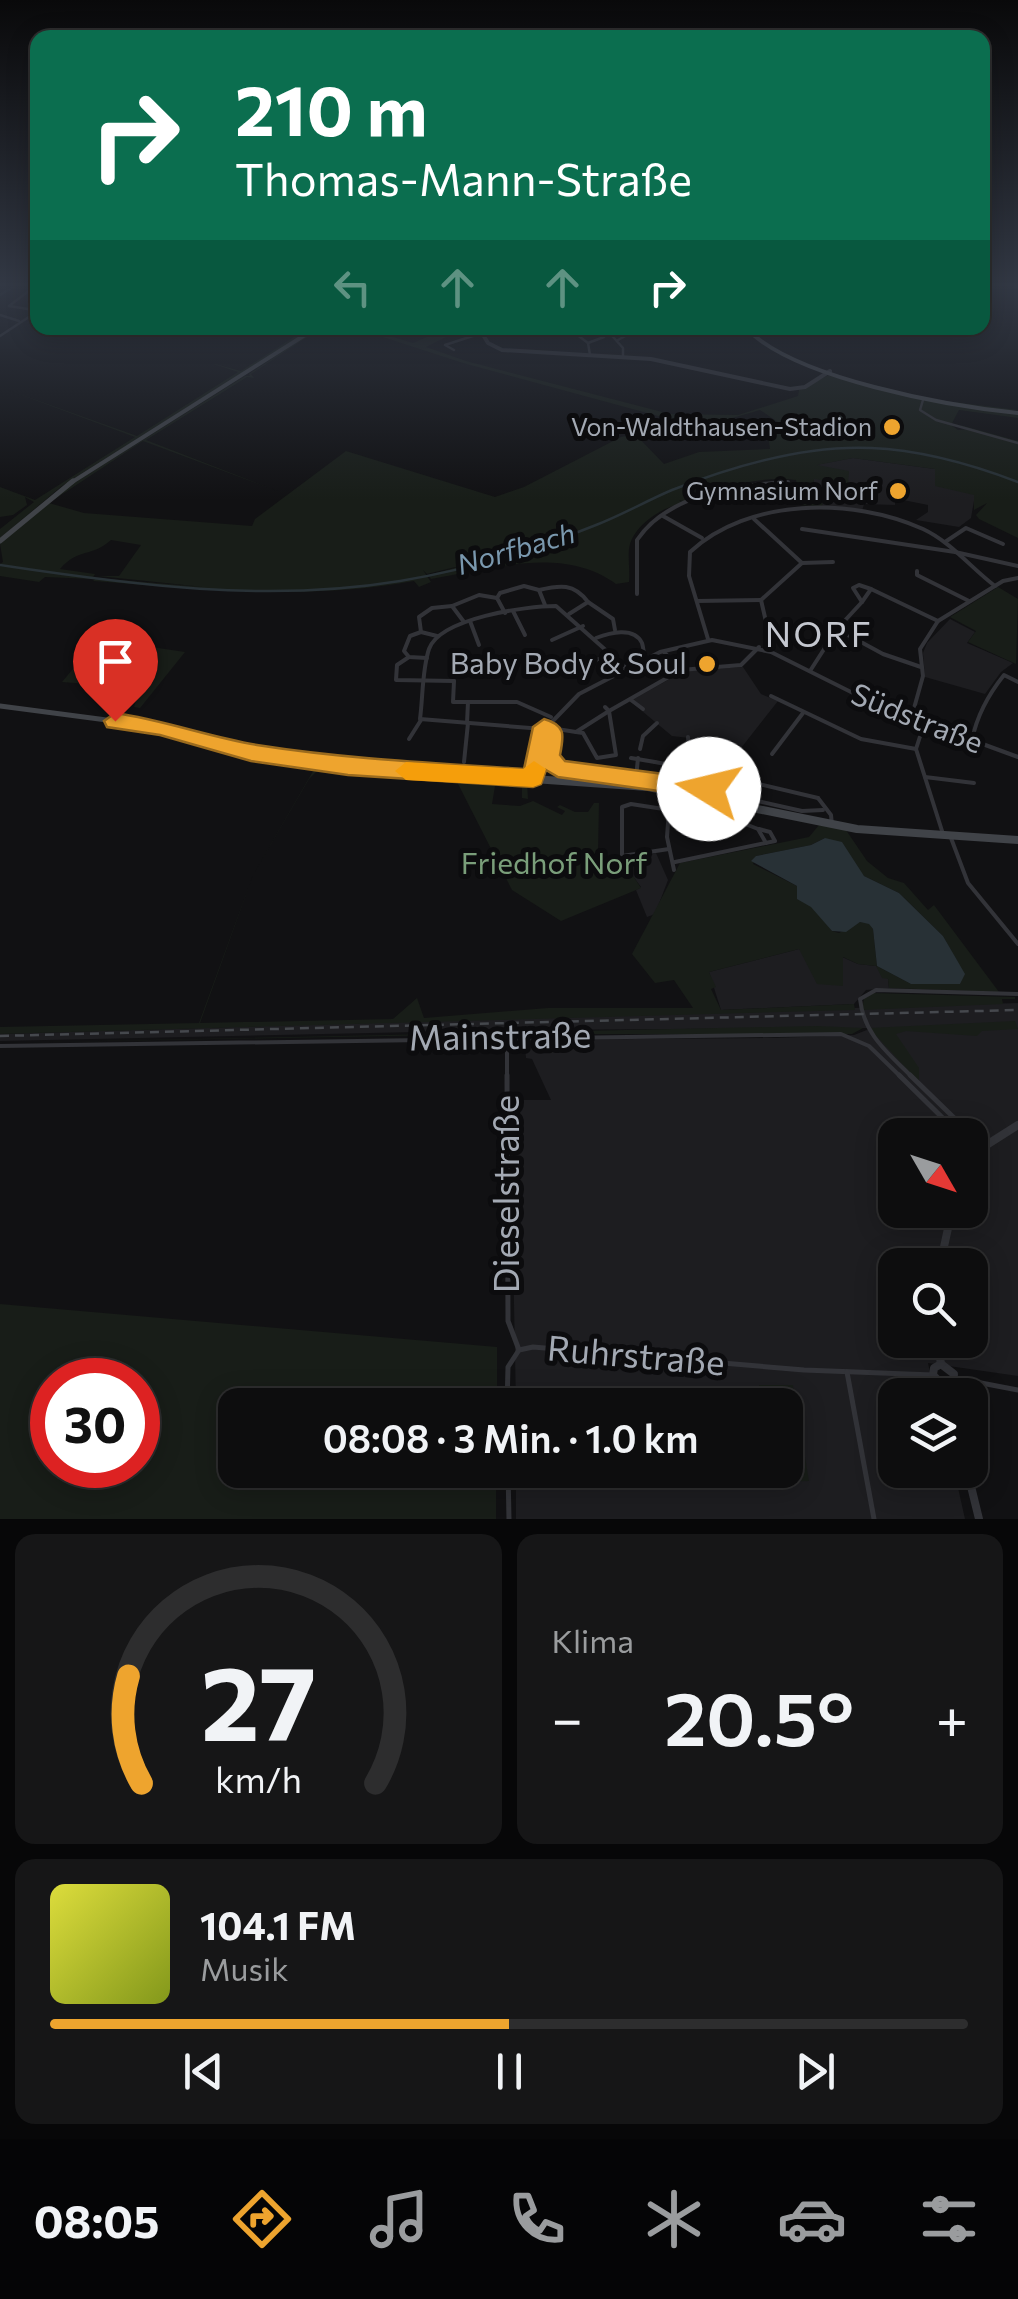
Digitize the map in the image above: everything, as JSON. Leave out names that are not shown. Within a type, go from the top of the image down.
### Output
[{"type":"main road","points":[[0,541],[54,494],[269,358]]},
{"type":"main road","points":[[796,358],[922,400],[1018,413]]},
{"type":"main road","points":[[0,706],[160,727],[251,752],[362,768],[533,778],[671,793],[832,825],[948,838],[1018,840]]},
{"type":"street","points":[[631,358],[677,363],[786,389],[804,387],[830,371]]},
{"type":"street","points":[[811,364],[821,371],[820,377]]},
{"type":"street","points":[[922,400],[920,410],[932,419],[1018,443]]},
{"type":"street","points":[[637,594],[637,540],[663,516],[717,492],[788,482]]},
{"type":"street","points":[[708,640],[688,561],[690,552],[703,538],[790,508],[835,509],[903,521],[944,542],[996,586]]},
{"type":"street","points":[[663,516],[703,538]]},
{"type":"street","points":[[752,518],[802,563]]},
{"type":"street","points":[[944,542],[966,528],[1003,544]]},
{"type":"street","points":[[802,529],[955,552],[1018,566]]},
{"type":"street","points":[[697,601],[762,600],[802,563],[832,562]]},
{"type":"street","points":[[917,571],[917,575],[970,601]]},
{"type":"street","points":[[911,719],[923,676],[921,646],[938,621],[996,586],[1018,578]]},
{"type":"street","points":[[497,598],[501,592],[520,587],[539,590],[561,583],[580,590],[588,602],[610,616],[615,630]]},
{"type":"street","points":[[862,602],[853,587],[871,589],[938,621]]},
{"type":"street","points":[[810,672],[837,630],[871,589]]},
{"type":"street","points":[[539,590],[545,605]]},
{"type":"street","points":[[421,632],[418,619],[422,613],[479,595],[497,598]]},
{"type":"street","points":[[497,598],[505,613]]},
{"type":"street","points":[[762,600],[767,626]]},
{"type":"street","points":[[569,614],[588,602]]},
{"type":"street","points":[[409,657],[404,651],[408,638],[421,632],[437,636],[467,622],[545,605],[560,607],[626,668]]},
{"type":"street","points":[[452,606],[480,645]]},
{"type":"street","points":[[513,612],[525,635]]},
{"type":"street","points":[[552,640],[583,626]]},
{"type":"street","points":[[595,638],[615,630],[632,634],[642,642],[646,658]]},
{"type":"street","points":[[837,630],[883,654],[921,667]]},
{"type":"street","points":[[421,720],[418,714],[427,658],[437,636]]},
{"type":"street","name":"Südstraße","points":[[533,778],[543,728],[585,690],[663,651],[708,640],[759,646],[911,719],[1018,757]]},
{"type":"street","points":[[576,732],[607,709],[681,670],[740,666],[759,646]]},
{"type":"street","points":[[663,651],[681,670]]},
{"type":"street","points":[[580,666],[612,654]]},
{"type":"street","points":[[427,658],[409,657],[398,665],[396,680],[454,681],[453,702],[517,702],[551,717]]},
{"type":"street","points":[[972,742],[980,710],[994,686],[1004,675],[1018,682]]},
{"type":"street","points":[[771,696],[868,742],[916,749]]},
{"type":"street","points":[[630,699],[643,709]]},
{"type":"street","points":[[464,762],[468,702]]},
{"type":"street","points":[[607,709],[616,756]]},
{"type":"street","points":[[772,754],[802,713]]},
{"type":"street","points":[[421,720],[582,732],[601,769]]},
{"type":"street","points":[[409,739],[421,720]]},
{"type":"street","points":[[640,749],[646,732],[657,724]]},
{"type":"street","points":[[924,724],[916,749],[948,838],[968,883],[1018,944]]},
{"type":"street","points":[[555,730],[549,756],[553,765],[564,770],[601,769],[802,811],[823,810],[830,815],[832,825]]},
{"type":"street","points":[[674,764],[689,748],[688,737]]},
{"type":"street","points":[[682,755],[719,775]]},
{"type":"street","points":[[596,758],[616,756],[674,764],[818,798],[823,802],[823,810]]},
{"type":"street","points":[[636,778],[638,758]]},
{"type":"street","points":[[925,777],[974,783]]},
{"type":"street","points":[[734,794],[737,779]]},
{"type":"street","points":[[671,793],[668,849],[675,862],[674,870]]},
{"type":"street","points":[[668,849],[628,857],[620,852],[623,806],[669,808],[770,832],[774,841],[675,862]]},
{"type":"street","points":[[953,1118],[865,1027],[860,1010],[862,996],[876,990],[1018,994]]},
{"type":"street","name":"Mainstraße","points":[[0,1046],[846,1034],[869,1046],[943,1118]]},
{"type":"street","name":"Dieselstraße","points":[[507,1037],[508,1321],[519,1350],[508,1367],[508,1388]]},
{"type":"street","points":[[988,1147],[1018,1125]]},
{"type":"street","name":"Ruhrstraße","points":[[519,1350],[533,1347],[847,1372],[933,1375]]},
{"type":"street","points":[[940,1358],[940,1364]]},
{"type":"street","points":[[935,1378],[934,1368],[940,1364]]},
{"type":"street","points":[[940,1364],[948,1367],[954,1378]]},
{"type":"street","points":[[847,1372],[874,1519]]},
{"type":"street","points":[[988,1384],[1018,1390]]},
{"type":"street","points":[[508,1488],[509,1519]]},
{"type":"street","points":[[971,1488],[979,1519]]},
{"type":"shaded area","name":"Gymnasium Norf","points":[[853,458],[935,469],[975,495],[971,518],[959,527],[916,520],[928,512],[928,505],[903,500],[895,501],[895,505],[864,504],[862,511],[822,506],[824,490],[813,488],[815,465]]},
{"type":"shaded area","points":[[950,619],[975,632],[967,643],[1013,663],[985,694],[925,677],[923,653],[927,643]]},
{"type":"shaded area","points":[[743,667],[761,694],[778,701],[734,757],[698,739],[672,736],[630,701],[684,671]]},
{"type":"shaded area","points":[[825,838],[842,842],[864,876],[899,893],[943,936],[965,974],[960,984],[911,984],[877,966],[869,924],[860,922],[846,932],[832,931],[811,907],[797,899],[797,886],[751,861],[756,856],[811,845]]},
{"type":"shaded area","points":[[656,853],[668,880],[655,914],[647,917],[636,890],[641,887],[624,864]]},
{"type":"shaded area","points":[[799,949],[841,974],[842,957],[876,966],[888,979],[889,988],[866,990],[854,1004],[721,1010],[709,972]]},
{"type":"shaded area","points":[[1018,1003],[1018,1376],[928,1363],[931,1378],[878,1378],[878,1488],[958,1488],[965,1519],[516,1519],[516,1488],[803,1488],[803,1388],[516,1388],[510,1100],[551,1100],[532,1059],[526,1058],[525,1046],[510,1046],[511,1040],[774,1038],[854,1035],[872,1028],[510,1030],[0,1041],[0,1034]]},
{"type":"green space","points":[[266,358],[62,486],[0,538],[0,529],[34,502],[25,497],[27,505],[13,515],[0,517],[0,487],[35,500],[135,437],[8,390],[137,436],[238,372],[211,363],[241,371]]},
{"type":"green space","points":[[276,358],[251,374],[254,378],[247,377],[146,440],[280,492],[143,441],[49,503],[84,513],[252,526],[255,519],[346,451],[495,497],[524,487],[621,437],[684,423],[447,358],[457,358],[670,414],[738,415],[798,396],[799,390],[831,374],[883,391],[866,383],[929,399],[1018,410],[984,410],[1018,414],[1018,418],[959,410],[951,425],[958,430],[967,429],[960,425],[1018,441],[1018,538],[979,519],[976,515],[987,503],[974,510],[974,495],[935,486],[935,469],[853,458],[817,465],[849,471],[848,484],[814,479],[813,488],[824,489],[822,506],[800,505],[796,480],[783,479],[740,484],[687,502],[679,500],[683,503],[657,513],[636,533],[629,549],[629,582],[616,584],[573,565],[550,563],[501,566],[431,579],[428,575],[492,558],[427,574],[423,570],[431,582],[419,587],[414,581],[334,591],[254,592],[93,581],[96,578],[204,587],[98,576],[119,576],[141,545],[111,540],[73,558],[60,569],[95,574],[92,579],[45,577],[39,582],[0,576],[0,566],[26,569],[0,564],[0,544],[47,500],[245,376],[249,374]],"holes":[[[760,410],[788,429],[768,435],[770,449],[699,452],[664,464],[635,434],[722,421]]]},
{"type":"green space","points":[[998,587],[1018,599],[1016,664],[968,642],[976,631],[950,617]]},
{"type":"green space","points":[[98,639],[185,652],[140,708],[134,707],[137,696],[106,695],[113,686],[62,682]]},
{"type":"green space","name":"Friedhof Norf","points":[[318,765],[527,782],[528,799],[522,798],[522,788],[495,786],[492,804],[520,806],[533,801],[562,815],[565,811],[557,807],[560,805],[575,812],[588,812],[594,803],[599,803],[598,852],[615,861],[622,859],[641,888],[561,921],[512,890],[455,778],[321,767],[309,779],[253,875],[316,766]]},
{"type":"green space","points":[[819,825],[846,830],[867,861],[888,878],[904,883],[928,910],[934,905],[999,992],[889,988],[888,979],[882,978],[876,966],[843,957],[843,986],[817,984],[799,949],[709,972],[716,987],[711,989],[721,1010],[854,1004],[855,1010],[0,1034],[0,1027],[199,1023],[253,875],[200,1023],[393,1019],[417,998],[424,1018],[548,1008],[693,1008],[674,980],[655,983],[632,954],[680,863],[809,837]],"holes":[[[825,838],[864,876],[899,893],[943,936],[964,974],[960,984],[911,984],[877,966],[869,923],[860,922],[839,933],[832,931],[797,886],[753,864],[756,856],[811,845]]]},
{"type":"green space","points":[[873,993],[1015,999],[1002,999],[1003,1004],[862,1010],[864,998]]},
{"type":"green space","points":[[1015,1021],[1018,1029],[982,1031],[977,1036],[906,1031],[896,1034],[919,1068],[919,1082],[869,1028]]},
{"type":"green space","points":[[817,1026],[863,1028],[852,1034],[495,1034],[0,1043]]},
{"type":"green space","points":[[0,1304],[497,1347],[497,1388],[218,1388],[218,1488],[496,1488],[496,1519],[0,1519]]},
{"type":"green space","points":[[759,1385],[794,1388],[759,1388]]},
{"type":"green space","points":[[803,1445],[809,1481],[803,1481]]},
{"type":"waterway","name":"Norfbach","points":[[0,565],[200,589],[300,591],[350,587],[400,581],[500,558],[596,525],[695,481],[795,454],[846,448],[909,452],[964,464],[1018,482]]},
{"type":"railway","points":[[0,1036],[1018,1010]]},
{"type":"slow traffic","points":[[406,771],[533,778],[534,769]]},
{"type":"place","name":"Von-Waldthausen-Stadion","points":[[892,427]]},
{"type":"place","name":"Gymnasium Norf","points":[[898,491]]},
{"type":"place","name":"Baby Body & Soul","points":[[707,664]]},
{"type":"district","name":"NORF","points":[[819,635]]},
{"type":"route","points":[[115,721],[160,727],[251,752],[348,766],[533,778],[544,727],[554,734],[549,756],[558,769],[709,789]]}]
